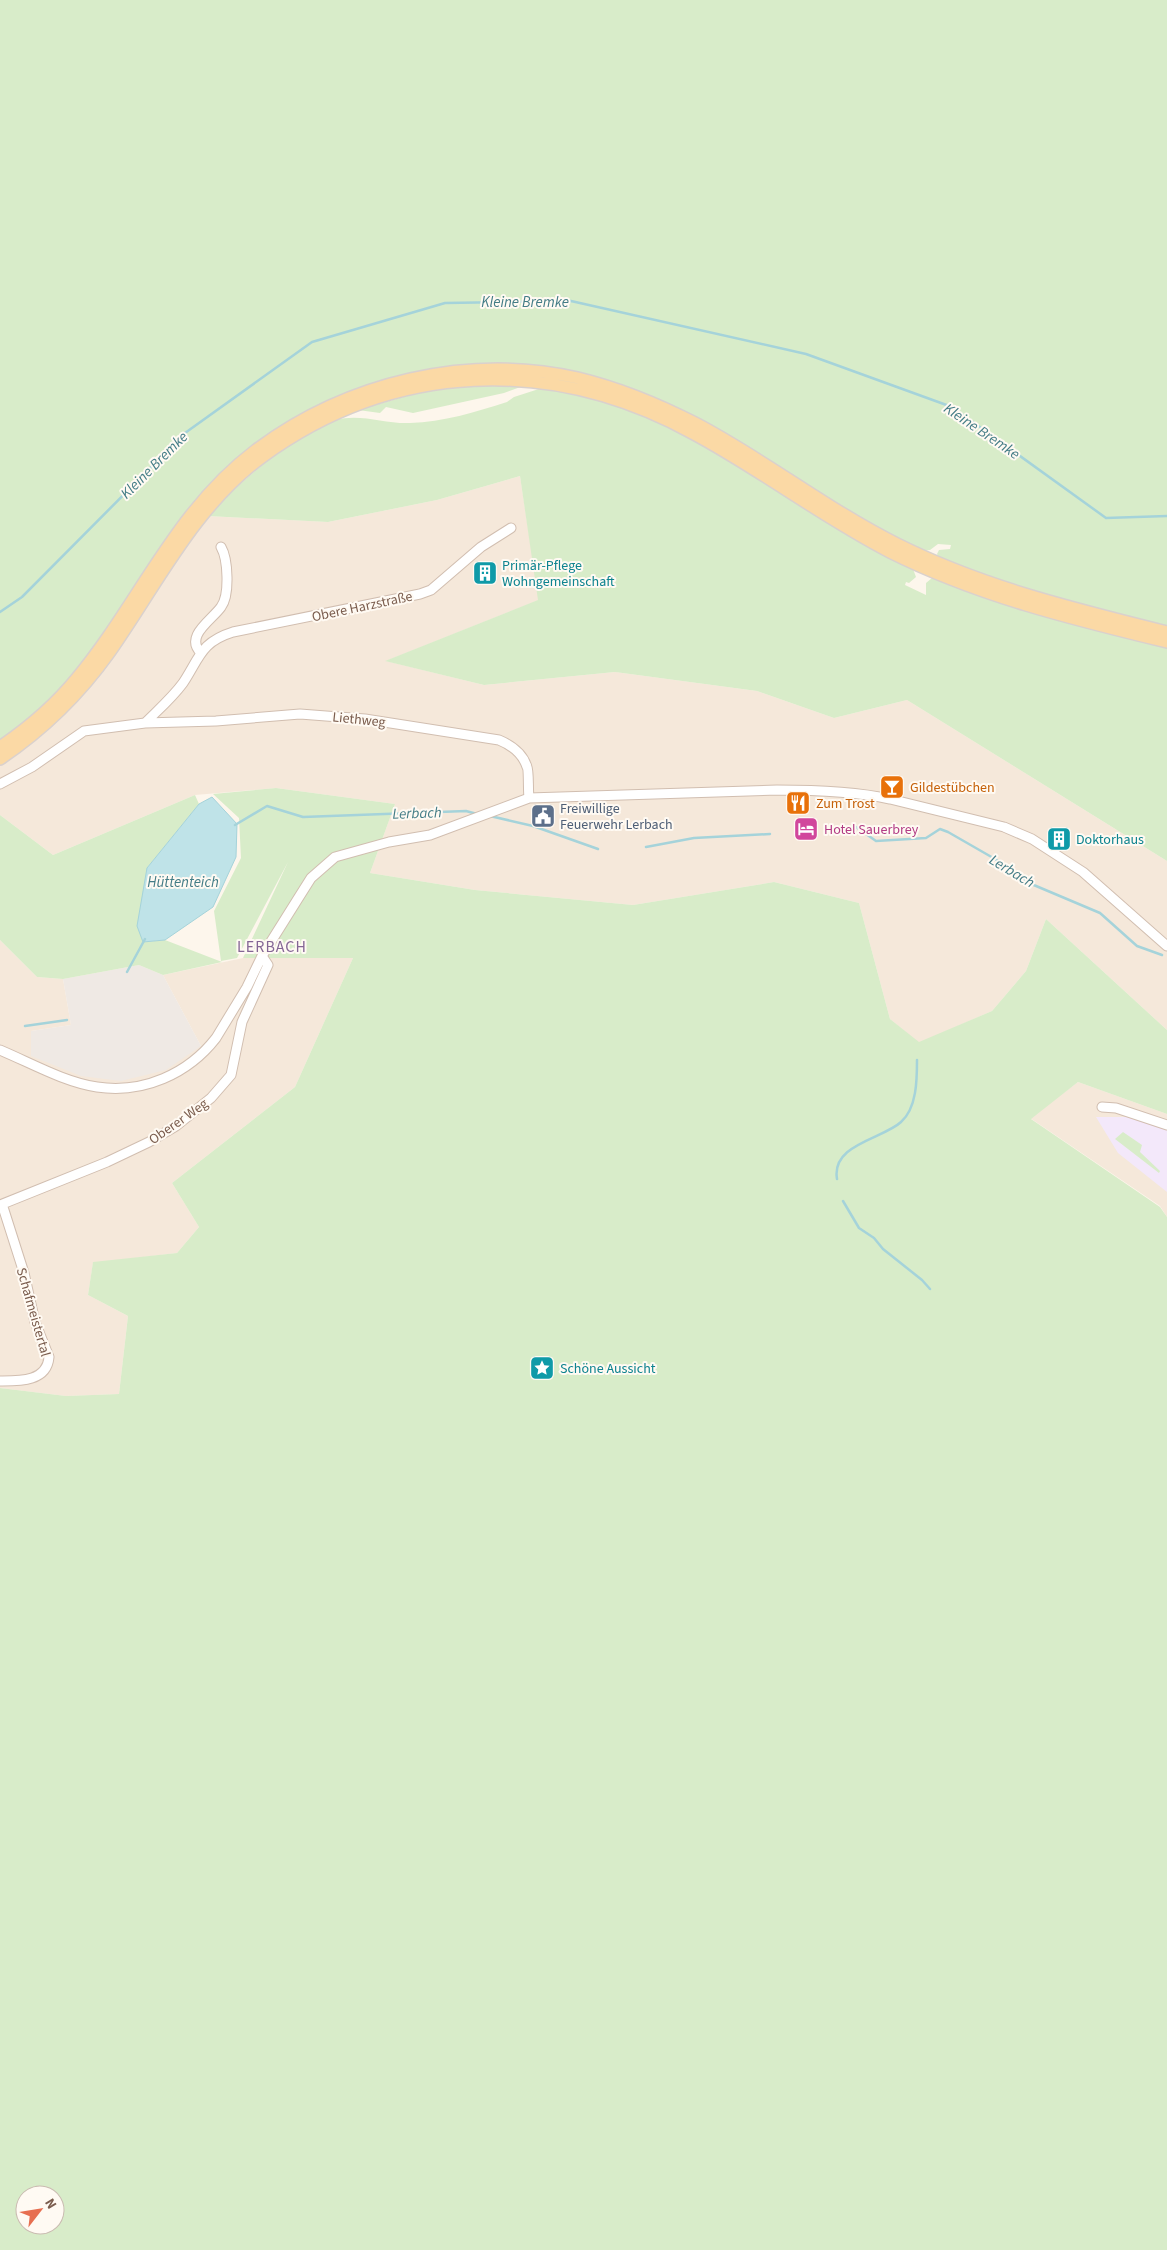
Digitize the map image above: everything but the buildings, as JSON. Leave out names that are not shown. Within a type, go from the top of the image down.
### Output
[{"type":"main road","points":[[0,747],[42,714],[76,679],[100,648],[181,526],[215,486],[234,468],[278,435],[309,416],[342,401],[396,382],[449,372],[496,370],[556,374],[628,393],[699,425],[837,511],[928,559],[972,578],[1050,602],[1167,632]]},
{"type":"main road","points":[[0,759],[38,730],[83,685],[108,654],[189,532],[222,493],[258,460],[294,436],[346,410],[399,392],[450,382],[495,379],[537,381],[577,388],[625,402],[694,434],[832,520],[924,568],[968,587],[1012,601],[1167,642]]},
{"type":"street","name":"Obere Harzstraße","points":[[145,723],[182,683],[201,653],[216,638],[233,632],[420,594],[431,590],[481,548],[511,528]]},
{"type":"street","points":[[201,653],[196,648],[195,639],[222,606],[226,596],[227,580],[222,547]]},
{"type":"street","name":"Liethweg","points":[[145,723],[216,721],[300,714],[364,719],[499,740],[508,744],[518,753],[528,768],[529,798]]},
{"type":"street","points":[[0,784],[32,767],[84,731],[145,723]]},
{"type":"street","points":[[0,1050],[70,1080],[97,1087],[120,1089],[159,1081],[188,1064],[210,1046],[247,987],[262,956],[312,878],[336,857],[389,842],[430,835],[529,798],[810,790],[890,798],[1004,827],[1032,839],[1084,872],[1167,946]]},
{"type":"street","name":"Oberer Weg","points":[[2,1206],[149,1142],[176,1126],[211,1098],[232,1075],[242,1022],[268,965],[262,956]]},
{"type":"street","points":[[1102,1107],[1116,1108],[1167,1126]]},
{"type":"street","name":"Schafmeistertal","points":[[0,1381],[19,1381],[33,1378],[45,1368],[49,1357],[35,1322],[24,1273],[2,1206]]},
{"type":"shaded area","points":[[520,476],[539,600],[386,661],[484,685],[615,672],[757,691],[834,718],[907,700],[1167,861],[1167,1030],[1046,919],[1026,971],[992,1011],[919,1043],[890,1019],[859,903],[774,882],[633,905],[475,890],[370,873],[395,804],[276,788],[195,795],[53,855],[0,815],[0,765],[16,754],[156,588],[207,516],[328,522],[437,500]]},
{"type":"shaded area","points":[[0,940],[37,977],[63,979],[71,1025],[31,1031],[201,1046],[163,975],[243,958],[353,958],[295,1087],[172,1183],[199,1227],[177,1253],[93,1263],[88,1295],[128,1316],[119,1394],[66,1396],[0,1388]]},
{"type":"shaded area","points":[[139,965],[163,975],[201,1046],[166,1070],[121,1081],[81,1076],[31,1056],[31,1031],[71,1025],[63,979]]},
{"type":"shaded area","points":[[1078,1082],[1167,1114],[1167,1217],[1160,1206],[1030,1118]]},
{"type":"shaded area","points":[[1096,1117],[1127,1117],[1167,1130],[1167,1192],[1118,1153]]},
{"type":"green space","points":[[0,0],[1167,0],[1167,627],[1023,587],[939,558],[937,554],[939,550],[950,549],[951,545],[938,544],[930,550],[922,551],[871,525],[702,422],[534,367],[370,385],[338,396],[306,412],[249,449],[211,483],[177,524],[119,613],[73,677],[29,720],[0,742]]},
{"type":"green space","points":[[478,384],[526,385],[504,393],[413,413],[386,407],[380,413],[358,410],[424,391]]},
{"type":"green space","points":[[545,387],[576,393],[644,415],[711,449],[829,524],[913,569],[916,577],[909,583],[906,582],[905,585],[926,595],[926,583],[932,578],[1010,606],[1167,647],[1167,861],[907,700],[834,718],[757,691],[615,672],[484,685],[385,661],[538,600],[520,476],[437,500],[328,522],[207,516],[243,481],[282,450],[332,421],[345,418],[363,418],[400,423],[435,421],[495,406],[507,402],[514,397]]},
{"type":"green space","points":[[276,788],[395,804],[370,873],[475,890],[633,905],[774,882],[859,903],[890,1019],[919,1042],[992,1011],[1026,971],[1046,919],[1167,1030],[1167,1114],[1078,1082],[1031,1119],[1160,1207],[1167,1217],[1167,2250],[0,2250],[0,1388],[66,1396],[119,1394],[128,1316],[88,1295],[93,1262],[177,1253],[199,1227],[172,1183],[295,1087],[353,958],[243,958],[288,862],[237,958],[221,961],[214,911],[241,858],[239,818],[213,794]]},
{"type":"green space","points":[[195,795],[199,804],[147,868],[144,942],[165,940],[222,962],[163,975],[139,965],[63,979],[37,977],[0,940],[0,815],[53,855]]},
{"type":"green space","points":[[1123,1132],[1142,1145],[1140,1152],[1160,1171],[1159,1173],[1115,1139]]},
{"type":"water","name":"Hüttenteich","points":[[212,797],[237,824],[236,857],[213,907],[165,940],[143,942],[137,926],[147,868],[199,804]]},
{"type":"waterway","name":"Kleine Bremke","points":[[0,612],[22,597],[185,433],[312,342],[445,303],[571,301],[806,354],[952,407],[1106,518],[1167,516]]},
{"type":"waterway","name":"Lerbach","points":[[235,825],[267,806],[303,817],[466,811],[477,814]]},
{"type":"waterway","name":"Lerbach","points":[[490,816],[533,826],[598,849]]},
{"type":"waterway","name":"Lerbach","points":[[856,827],[876,841],[926,838],[940,829],[948,832],[995,859],[1029,883],[1100,913],[1137,946],[1162,955]]},
{"type":"waterway","name":"Lerbach","points":[[646,847],[694,838],[770,834]]},
{"type":"waterway","name":"Lerbach","points":[[127,972],[145,939]]},
{"type":"waterway","name":"Lerbach","points":[[25,1026],[67,1020]]},
{"type":"waterway","points":[[837,1179],[837,1167],[850,1150],[893,1128],[906,1116],[915,1093],[917,1060]]},
{"type":"waterway","points":[[843,1201],[859,1228],[874,1238],[883,1249],[922,1280],[930,1289]]},
{"type":"place","name":"Primär-Pflege Wohngemeinschaft","points":[[485,573]]},
{"type":"place","name":"Gildestübchen","points":[[892,787]]},
{"type":"place","name":"Zum Trost","points":[[798,803]]},
{"type":"place","name":"Freiwillige Feuerwehr Lerbach","points":[[543,816]]},
{"type":"place","name":"Hotel Sauerbrey","points":[[806,829]]},
{"type":"place","name":"Doktorhaus","points":[[1059,839]]},
{"type":"place","name":"Schöne Aussicht","points":[[542,1368]]},
{"type":"district","name":"LERBACH","points":[[272,946]]}]
